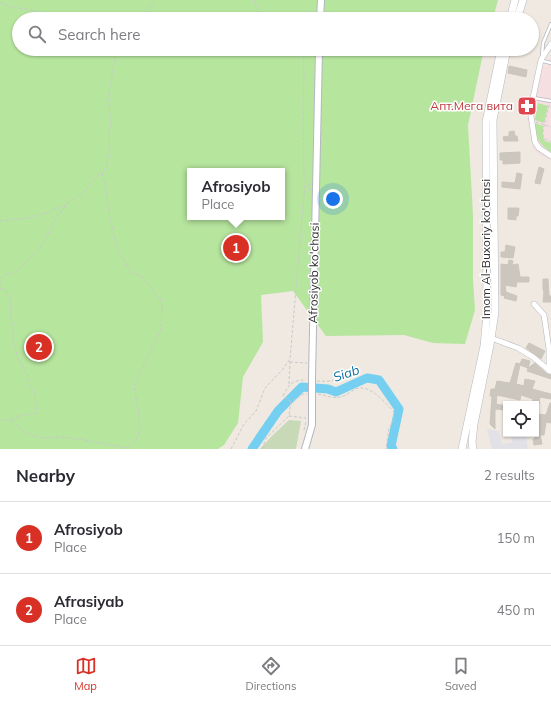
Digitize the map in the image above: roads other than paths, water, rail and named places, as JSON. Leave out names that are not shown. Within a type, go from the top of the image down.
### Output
[{"type":"main road","points":[[512,12],[515,0]]},
{"type":"main road","points":[[519,12],[523,0]]},
{"type":"main road","name":"Imom Al-Buxoriy ko'chasi","points":[[473,449],[472,442],[474,424],[495,312],[491,290],[486,122],[500,56]]},
{"type":"main road","name":"Imom Al-Buxoriy ko'chasi","points":[[462,449],[484,346],[491,290],[493,120],[506,56]]},
{"type":"street","points":[[320,12],[321,0]]},
{"type":"street","points":[[551,44],[542,61],[533,98],[531,120],[535,142],[538,148],[551,156]]},
{"type":"street","name":"Afrosiyob ko'chasi","points":[[305,449],[312,425],[320,56]]},
{"type":"street","points":[[534,304],[544,315],[549,349],[550,371]]},
{"type":"street","points":[[491,338],[518,348],[533,357],[550,371]]},
{"type":"lane","points":[[551,24],[543,43],[542,61],[551,63]]},
{"type":"lane","points":[[533,98],[551,101]]},
{"type":"waterway","name":"Siab","points":[[252,449],[278,411],[302,387],[328,389],[336,392],[367,378],[379,380],[399,409],[391,446],[393,449]]},
{"type":"place","name":"Апт.Мега вита","points":[[527,106]]},
{"type":"place","name":"Afrosiyob","points":[[236,248]]},
{"type":"place","name":"Afrasiyab","points":[[39,347]]}]
